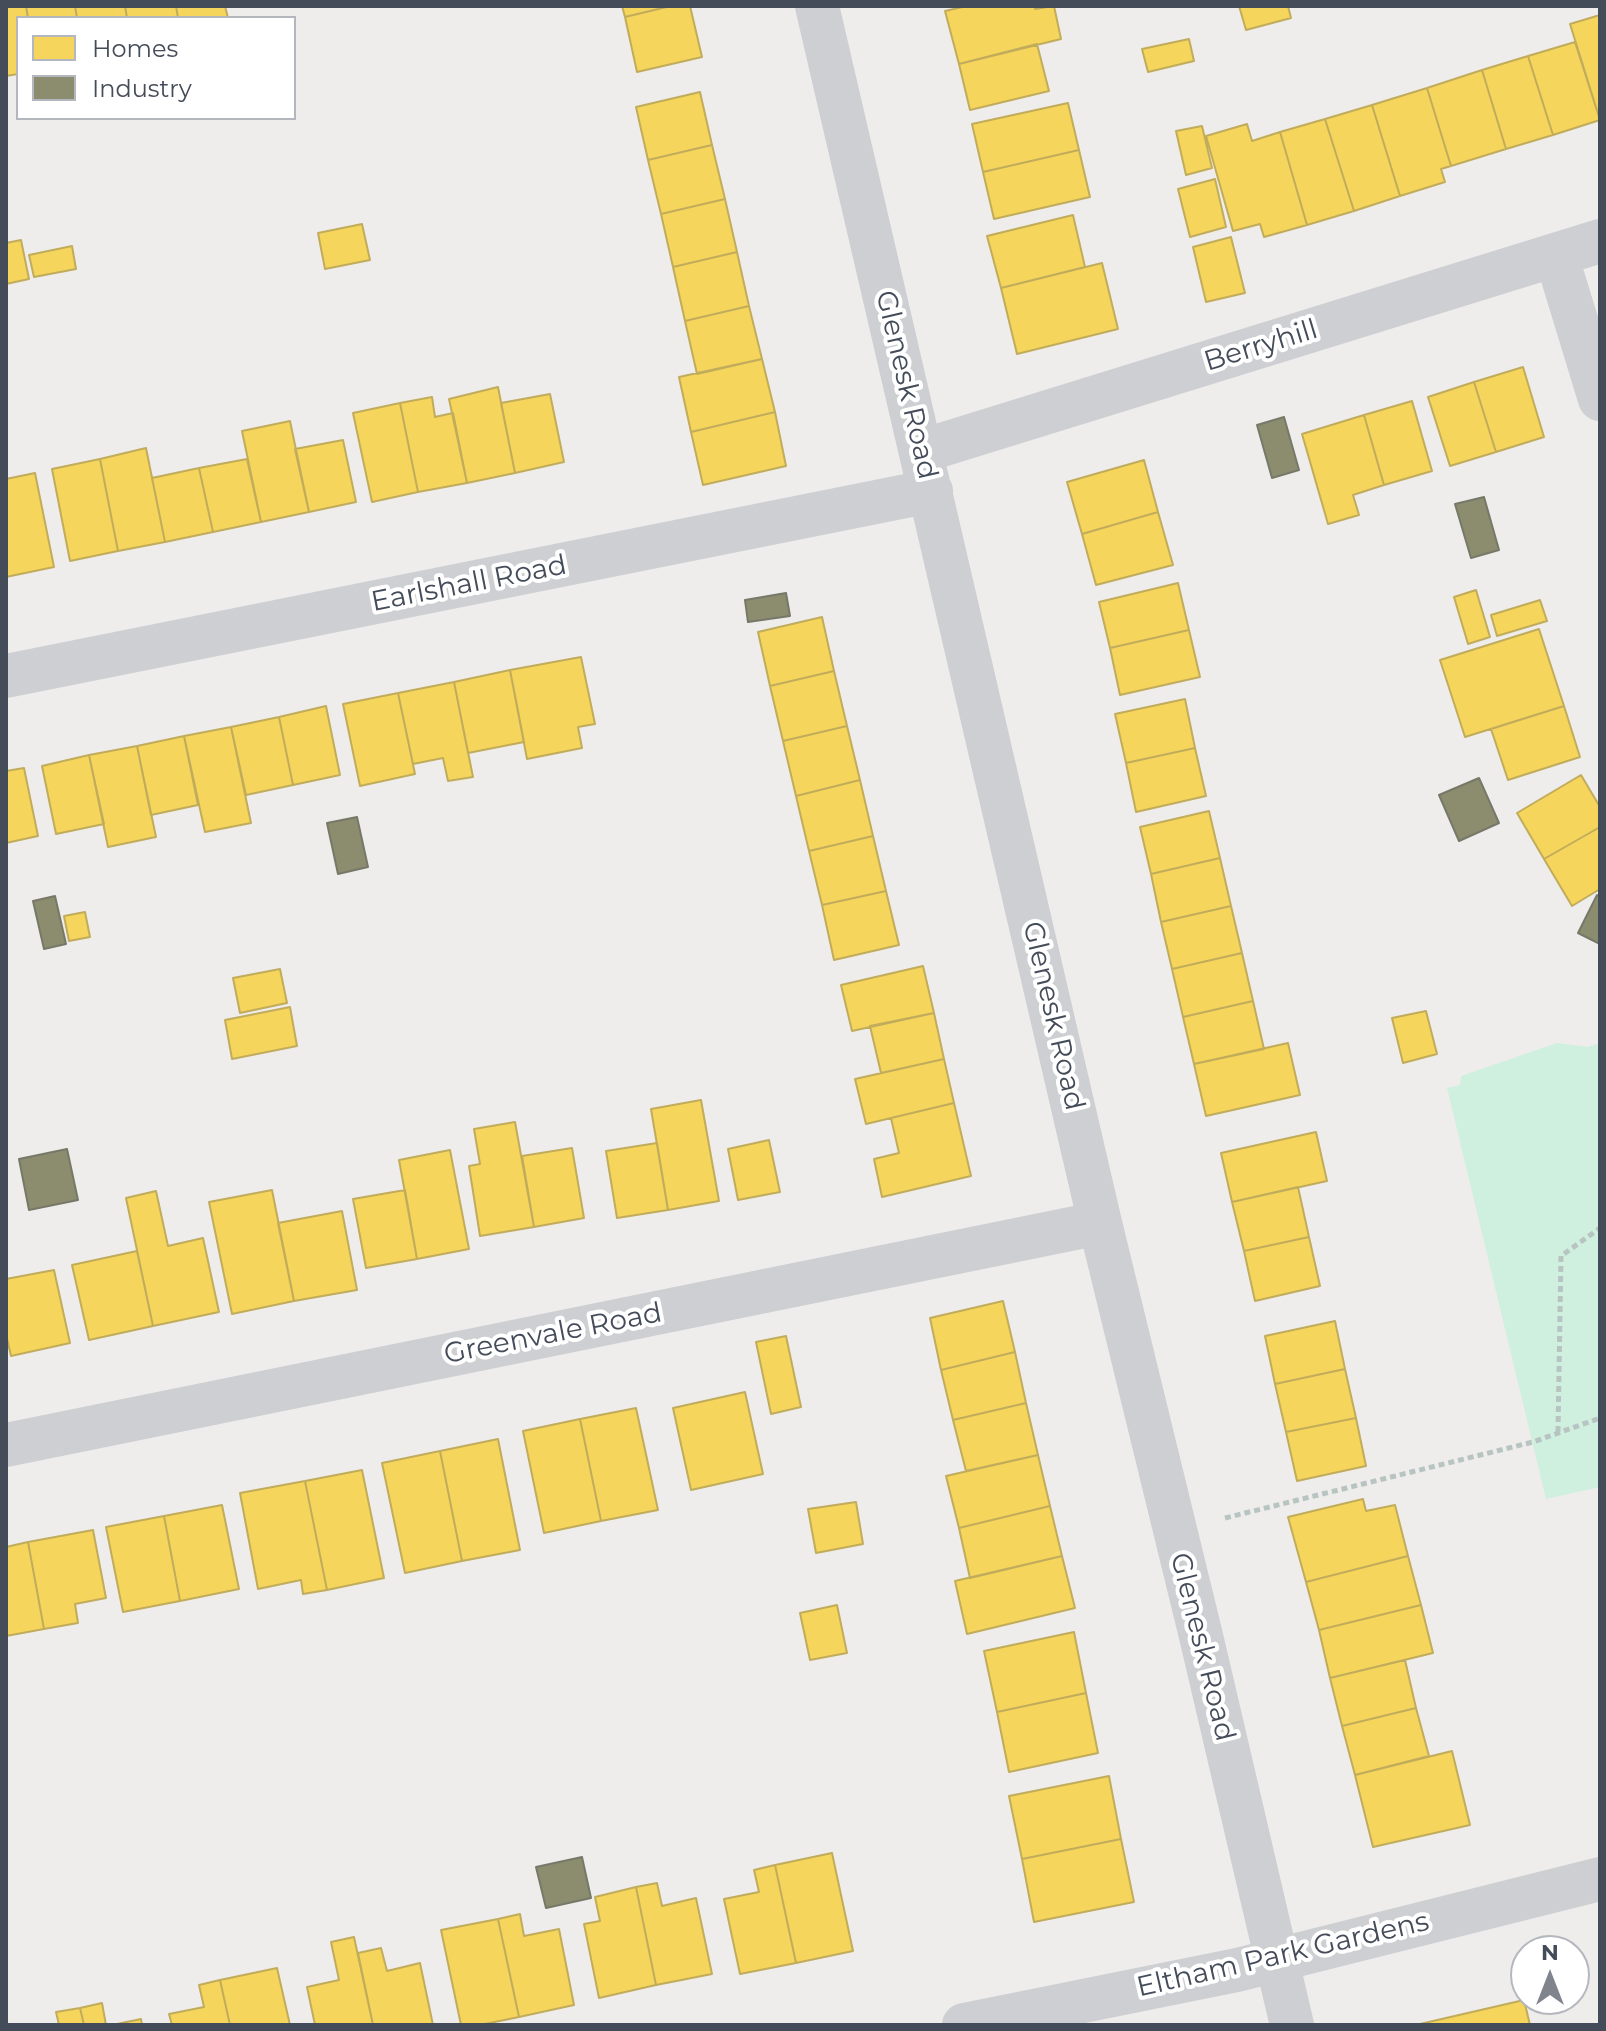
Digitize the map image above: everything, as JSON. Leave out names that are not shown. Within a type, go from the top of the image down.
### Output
[{"type":"street","name":"Glenesk Road","points":[[817,6],[1100,1223],[1292,2025]]},
{"type":"street","name":"Berryhill","points":[[926,471],[1600,241]]},
{"type":"street","points":[[1556,255],[1600,399]]},
{"type":"street","name":"Earlshall Road","points":[[6,676],[926,471]]},
{"type":"street","name":"Greenvale Road","points":[[6,1445],[1100,1223]]},
{"type":"street","name":"Eltham Park Gardens","points":[[964,2025],[1275,1960],[1600,1879]]},
{"type":"path","points":[[1558,1432],[1561,1256],[1600,1228]]},
{"type":"path","points":[[1174,1530],[1518,1445],[1600,1418]]},
{"type":"green space","points":[[1557,1043],[1588,1047],[1600,1043],[1600,1487],[1546,1499],[1447,1088],[1460,1085],[1461,1076]]},
{"type":"building: Homes","points":[[6,6],[26,6],[28,16],[16,16],[16,74],[6,76]]},
{"type":"building: Homes","points":[[26,6],[75,6],[77,16],[28,16]]},
{"type":"building: Homes","points":[[75,6],[125,6],[127,16],[77,16]]},
{"type":"building: Homes","points":[[125,6],[176,6],[178,16],[127,16]]},
{"type":"building: Homes","points":[[176,6],[225,6],[228,16],[178,16]]},
{"type":"building: Homes","points":[[622,6],[671,6],[625,17]]},
{"type":"building: Homes","points":[[671,6],[690,6],[702,57],[637,72],[625,17]]},
{"type":"building: Homes","points":[[967,6],[1035,6],[1035,9],[1054,6],[1061,39],[959,64],[945,11]]},
{"type":"building: Homes","points":[[1239,6],[1288,6],[1291,18],[1246,30]]},
{"type":"building: Homes","points":[[1600,15],[1600,120],[1570,24]]},
{"type":"building: Homes","points":[[1189,39],[1194,61],[1148,72],[1142,49]]},
{"type":"building: Homes","points":[[1575,42],[1600,120],[1553,135],[1528,56]]},
{"type":"building: Homes","points":[[1037,44],[1049,91],[970,110],[959,64]]},
{"type":"building: Homes","points":[[1528,56],[1553,135],[1506,149],[1482,70]]},
{"type":"building: Homes","points":[[1482,70],[1506,149],[1451,166],[1427,88]]},
{"type":"building: Homes","points":[[1427,88],[1451,166],[1441,169],[1445,182],[1400,196],[1372,105]]},
{"type":"building: Homes","points":[[700,92],[712,145],[648,160],[636,107]]},
{"type":"building: Homes","points":[[1068,103],[1079,150],[983,172],[972,124]]},
{"type":"building: Homes","points":[[1372,105],[1400,196],[1354,211],[1325,119]]},
{"type":"building: Homes","points":[[1325,119],[1354,211],[1307,225],[1280,132]]},
{"type":"building: Homes","points":[[1247,124],[1252,141],[1280,132],[1307,225],[1264,237],[1260,224],[1233,231],[1206,136]]},
{"type":"building: Homes","points":[[1202,126],[1212,168],[1186,175],[1176,131]]},
{"type":"building: Homes","points":[[712,145],[725,199],[661,214],[648,160]]},
{"type":"building: Homes","points":[[1079,150],[1090,197],[994,219],[983,172]]},
{"type":"building: Homes","points":[[1215,179],[1226,227],[1190,237],[1178,189]]},
{"type":"building: Homes","points":[[725,199],[737,252],[673,267],[661,214]]},
{"type":"building: Homes","points":[[1073,215],[1085,267],[1001,288],[987,236]]},
{"type":"building: Homes","points":[[362,224],[370,260],[325,269],[318,233]]},
{"type":"building: Homes","points":[[1231,237],[1245,293],[1206,302],[1193,247]]},
{"type":"building: Homes","points":[[21,240],[29,279],[6,284],[6,243]]},
{"type":"building: Homes","points":[[72,246],[76,269],[34,277],[29,255]]},
{"type":"building: Homes","points":[[737,252],[749,306],[685,321],[673,267]]},
{"type":"building: Homes","points":[[1102,263],[1118,329],[1017,354],[1001,288]]},
{"type":"building: Homes","points":[[749,306],[762,359],[697,374],[685,321]]},
{"type":"building: Homes","points":[[762,359],[775,412],[691,432],[679,377]]},
{"type":"building: Homes","points":[[1523,367],[1544,437],[1496,452],[1474,382]]},
{"type":"building: Homes","points":[[1474,382],[1496,452],[1450,466],[1428,397]]},
{"type":"building: Homes","points":[[498,387],[515,473],[467,483],[449,399]]},
{"type":"building: Homes","points":[[550,394],[564,462],[515,473],[501,403]]},
{"type":"building: Homes","points":[[432,397],[435,417],[453,413],[467,483],[418,492],[400,403]]},
{"type":"building: Homes","points":[[1412,401],[1432,471],[1384,485],[1364,415]]},
{"type":"building: Homes","points":[[400,403],[418,492],[372,502],[353,413]]},
{"type":"building: Homes","points":[[775,412],[786,466],[703,485],[691,432]]},
{"type":"building: Homes","points":[[1364,415],[1384,485],[1353,495],[1359,515],[1328,524],[1302,434]]},
{"type":"building: Homes","points":[[290,421],[309,512],[261,522],[242,431]]},
{"type":"building: Homes","points":[[343,440],[356,502],[309,512],[295,449]]},
{"type":"building: Homes","points":[[146,448],[165,542],[118,551],[100,459]]},
{"type":"building: Homes","points":[[100,459],[118,551],[70,561],[52,469]]},
{"type":"building: Homes","points":[[247,459],[261,522],[213,532],[199,468]]},
{"type":"building: Homes","points":[[1144,460],[1158,512],[1082,534],[1067,482]]},
{"type":"building: Homes","points":[[199,468],[213,532],[165,542],[152,478]]},
{"type":"building: Homes","points":[[35,473],[54,567],[6,577],[6,479]]},
{"type":"building: Homes","points":[[1158,512],[1173,565],[1096,585],[1082,534]]},
{"type":"building: Homes","points":[[1178,583],[1189,630],[1110,648],[1099,602]]},
{"type":"building: Homes","points":[[1476,590],[1490,637],[1468,644],[1454,597]]},
{"type":"building: Homes","points":[[1540,600],[1547,621],[1497,636],[1491,615]]},
{"type":"building: Homes","points":[[822,617],[834,671],[770,686],[758,632]]},
{"type":"building: Homes","points":[[1539,629],[1564,706],[1465,737],[1440,660]]},
{"type":"building: Homes","points":[[1189,630],[1200,677],[1120,695],[1110,648]]},
{"type":"building: Homes","points":[[581,657],[595,724],[578,727],[582,748],[527,759],[510,670]]},
{"type":"building: Homes","points":[[510,670],[524,742],[468,753],[454,682]]},
{"type":"building: Homes","points":[[834,671],[847,726],[783,741],[770,686]]},
{"type":"building: Homes","points":[[454,682],[473,777],[448,781],[443,758],[413,764],[398,693]]},
{"type":"building: Homes","points":[[398,693],[415,774],[360,786],[343,704]]},
{"type":"building: Homes","points":[[1185,699],[1195,748],[1126,763],[1115,714]]},
{"type":"building: Homes","points":[[326,706],[340,775],[293,785],[279,717]]},
{"type":"building: Homes","points":[[1564,706],[1580,757],[1508,780],[1491,729]]},
{"type":"building: Homes","points":[[279,717],[293,785],[246,795],[231,727]]},
{"type":"building: Homes","points":[[847,726],[860,780],[796,796],[783,741]]},
{"type":"building: Homes","points":[[231,727],[251,823],[205,832],[184,736]]},
{"type":"building: Homes","points":[[184,736],[198,805],[151,815],[137,746]]},
{"type":"building: Homes","points":[[137,746],[156,837],[108,847],[89,755]]},
{"type":"building: Homes","points":[[1195,748],[1206,796],[1136,812],[1126,763]]},
{"type":"building: Homes","points":[[89,755],[104,824],[56,834],[42,766]]},
{"type":"building: Homes","points":[[24,768],[38,836],[6,843],[6,771]]},
{"type":"building: Homes","points":[[1581,775],[1600,807],[1600,827],[1544,859],[1517,813]]},
{"type":"building: Homes","points":[[860,780],[873,836],[809,851],[796,796]]},
{"type":"building: Homes","points":[[1209,811],[1220,858],[1151,874],[1140,827]]},
{"type":"building: Homes","points":[[1600,827],[1600,889],[1572,906],[1544,859]]},
{"type":"building: Homes","points":[[873,836],[886,891],[822,905],[809,851]]},
{"type":"building: Homes","points":[[1220,858],[1231,906],[1161,922],[1151,874]]},
{"type":"building: Homes","points":[[886,891],[899,945],[834,960],[822,905]]},
{"type":"building: Homes","points":[[1231,906],[1242,953],[1172,969],[1161,922]]},
{"type":"building: Homes","points":[[85,912],[90,937],[69,941],[64,916]]},
{"type":"building: Homes","points":[[1242,953],[1253,1001],[1183,1017],[1172,969]]},
{"type":"building: Homes","points":[[923,966],[934,1013],[852,1031],[841,985]]},
{"type":"building: Homes","points":[[280,969],[287,1003],[240,1013],[233,978]]},
{"type":"building: Homes","points":[[1253,1001],[1264,1049],[1194,1064],[1183,1017]]},
{"type":"building: Homes","points":[[290,1007],[297,1046],[232,1059],[225,1020]]},
{"type":"building: Homes","points":[[1426,1011],[1437,1054],[1403,1063],[1392,1018]]},
{"type":"building: Homes","points":[[934,1013],[944,1059],[881,1073],[870,1026]]},
{"type":"building: Homes","points":[[1288,1043],[1300,1095],[1206,1116],[1194,1064]]},
{"type":"building: Homes","points":[[944,1059],[954,1103],[866,1124],[855,1079]]},
{"type":"building: Homes","points":[[701,1100],[719,1201],[668,1210],[651,1109]]},
{"type":"building: Homes","points":[[954,1103],[971,1176],[882,1197],[874,1159],[899,1153],[891,1118]]},
{"type":"building: Homes","points":[[515,1122],[534,1227],[480,1236],[469,1166],[480,1164],[474,1129]]},
{"type":"building: Homes","points":[[1316,1132],[1327,1181],[1232,1202],[1221,1153]]},
{"type":"building: Homes","points":[[769,1140],[780,1192],[738,1200],[728,1149]]},
{"type":"building: Homes","points":[[657,1143],[668,1210],[617,1218],[606,1151]]},
{"type":"building: Homes","points":[[572,1148],[584,1218],[534,1227],[522,1156]]},
{"type":"building: Homes","points":[[450,1150],[469,1249],[417,1259],[399,1160]]},
{"type":"building: Homes","points":[[1298,1187],[1309,1237],[1244,1251],[1232,1202]]},
{"type":"building: Homes","points":[[272,1190],[294,1301],[232,1314],[209,1202]]},
{"type":"building: Homes","points":[[405,1190],[417,1259],[366,1268],[353,1199]]},
{"type":"building: Homes","points":[[156,1191],[168,1246],[203,1238],[219,1312],[153,1326],[126,1198]]},
{"type":"building: Homes","points":[[342,1211],[357,1290],[294,1301],[278,1223]]},
{"type":"building: Homes","points":[[1309,1237],[1320,1286],[1255,1301],[1244,1251]]},
{"type":"building: Homes","points":[[137,1251],[153,1326],[89,1340],[72,1265]]},
{"type":"building: Homes","points":[[54,1270],[70,1343],[11,1356],[6,1334],[6,1279]]},
{"type":"building: Homes","points":[[1003,1301],[1015,1352],[941,1370],[930,1318]]},
{"type":"building: Homes","points":[[1335,1321],[1345,1369],[1275,1384],[1265,1336]]},
{"type":"building: Homes","points":[[786,1336],[801,1407],[771,1414],[756,1342]]},
{"type":"building: Homes","points":[[1015,1352],[1026,1403],[953,1420],[941,1370]]},
{"type":"building: Homes","points":[[1345,1369],[1356,1418],[1286,1432],[1275,1384]]},
{"type":"building: Homes","points":[[745,1392],[763,1474],[691,1490],[673,1408]]},
{"type":"building: Homes","points":[[1026,1403],[1038,1455],[966,1471],[953,1420]]},
{"type":"building: Homes","points":[[636,1408],[658,1510],[601,1521],[580,1419]]},
{"type":"building: Homes","points":[[1356,1418],[1366,1466],[1297,1481],[1286,1432]]},
{"type":"building: Homes","points":[[580,1419],[601,1521],[544,1533],[523,1431]]},
{"type":"building: Homes","points":[[498,1439],[520,1550],[462,1561],[440,1451]]},
{"type":"building: Homes","points":[[440,1451],[462,1561],[405,1573],[382,1463]]},
{"type":"building: Homes","points":[[1038,1455],[1050,1506],[959,1528],[946,1476]]},
{"type":"building: Homes","points":[[362,1470],[384,1578],[327,1590],[305,1481]]},
{"type":"building: Homes","points":[[305,1481],[327,1590],[303,1594],[301,1580],[258,1589],[240,1493]]},
{"type":"building: Homes","points":[[1363,1499],[1366,1511],[1395,1505],[1408,1556],[1306,1582],[1288,1517]]},
{"type":"building: Homes","points":[[856,1502],[863,1544],[816,1553],[808,1509]]},
{"type":"building: Homes","points":[[222,1505],[239,1589],[180,1601],[164,1516]]},
{"type":"building: Homes","points":[[1050,1506],[1062,1556],[970,1578],[959,1528]]},
{"type":"building: Homes","points":[[164,1516],[180,1601],[123,1612],[106,1527]]},
{"type":"building: Homes","points":[[93,1530],[106,1598],[75,1604],[78,1623],[44,1629],[28,1542]]},
{"type":"building: Homes","points":[[28,1542],[44,1629],[6,1636],[6,1547]]},
{"type":"building: Homes","points":[[1062,1556],[1075,1608],[967,1634],[955,1581]]},
{"type":"building: Homes","points":[[1408,1556],[1421,1605],[1319,1630],[1306,1582]]},
{"type":"building: Homes","points":[[837,1605],[847,1653],[810,1660],[800,1613]]},
{"type":"building: Homes","points":[[1421,1605],[1433,1653],[1330,1678],[1319,1630]]},
{"type":"building: Homes","points":[[1074,1632],[1086,1693],[997,1712],[984,1651]]},
{"type":"building: Homes","points":[[1405,1660],[1416,1708],[1342,1726],[1330,1678]]},
{"type":"building: Homes","points":[[1086,1693],[1098,1753],[1009,1772],[997,1712]]},
{"type":"building: Homes","points":[[1416,1708],[1429,1756],[1355,1775],[1342,1726]]},
{"type":"building: Homes","points":[[1452,1751],[1470,1825],[1373,1847],[1355,1775]]},
{"type":"building: Homes","points":[[1109,1776],[1121,1839],[1022,1859],[1009,1796]]},
{"type":"building: Homes","points":[[1121,1839],[1134,1902],[1034,1922],[1022,1859]]},
{"type":"building: Homes","points":[[832,1853],[853,1951],[796,1963],[775,1865]]},
{"type":"building: Homes","points":[[775,1865],[796,1963],[740,1974],[724,1899],[759,1892],[754,1870]]},
{"type":"building: Homes","points":[[657,1883],[662,1906],[696,1898],[712,1974],[656,1985],[636,1887]]},
{"type":"building: Homes","points":[[636,1887],[656,1985],[599,1998],[584,1924],[600,1921],[595,1897]]},
{"type":"building: Homes","points":[[520,1914],[524,1936],[559,1929],[574,2005],[519,2017],[498,1919]]},
{"type":"building: Homes","points":[[498,1919],[519,2017],[480,2025],[461,2025],[441,1930]]},
{"type":"building: Homes","points":[[354,1937],[373,2025],[315,2025],[307,1987],[339,1980],[331,1942]]},
{"type":"building: Homes","points":[[381,1948],[387,1971],[420,1963],[433,2025],[373,2025],[358,1953]]},
{"type":"building: Homes","points":[[277,1968],[290,2025],[230,2025],[220,1980]]},
{"type":"building: Homes","points":[[220,1980],[230,2025],[172,2025],[169,2014],[204,2007],[199,1985]]},
{"type":"building: Homes","points":[[102,2003],[106,2025],[84,2025],[80,2008]]},
{"type":"building: Homes","points":[[1510,2003],[1510,2015],[1528,2015],[1530,2025],[1420,2024]]},
{"type":"building: Homes","points":[[80,2008],[84,2025],[59,2025],[56,2012]]},
{"type":"building: Homes","points":[[141,2019],[142,2025],[112,2025]]},
{"type":"building: Industry","points":[[1284,417],[1299,470],[1272,478],[1257,425]]},
{"type":"building: Industry","points":[[1484,497],[1499,550],[1471,558],[1455,504]]},
{"type":"building: Industry","points":[[786,593],[790,616],[748,622],[745,600]]},
{"type":"building: Industry","points":[[1479,778],[1499,823],[1459,841],[1439,795]]},
{"type":"building: Industry","points":[[357,817],[368,867],[338,874],[327,823]]},
{"type":"building: Industry","points":[[1597,895],[1600,897],[1600,944],[1578,933]]},
{"type":"building: Industry","points":[[55,896],[66,944],[44,949],[33,901]]},
{"type":"building: Industry","points":[[67,1149],[78,1200],[29,1210],[19,1159]]},
{"type":"building: Industry","points":[[582,1857],[591,1898],[546,1908],[536,1867]]}]
